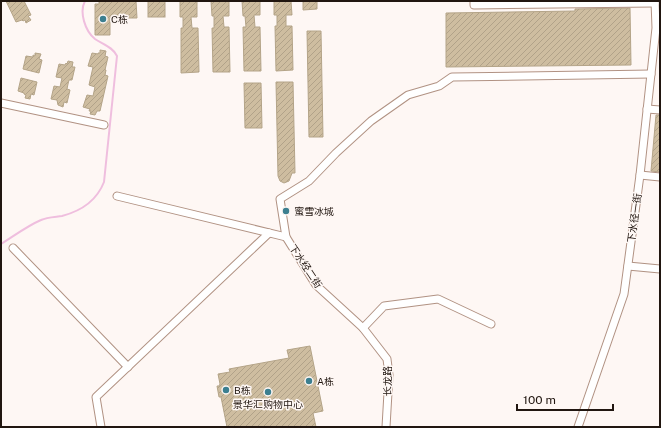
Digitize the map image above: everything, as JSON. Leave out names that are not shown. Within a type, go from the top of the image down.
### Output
[{"type":"street","points":[[474,1],[474,5],[655,2]]},
{"type":"street","name":"下水径一街","points":[[578,427],[624,294],[640,175],[656,28],[655,2]]},
{"type":"street","name":"下水经二街","points":[[372,340],[363,328],[316,285],[286,237],[280,199],[310,181],[336,152],[371,121],[408,95],[439,86],[452,77],[651,74]]},
{"type":"street","points":[[1,103],[104,125]]},
{"type":"street","points":[[647,109],[660,110]]},
{"type":"street","points":[[640,175],[660,177]]},
{"type":"street","points":[[118,196],[286,237]]},
{"type":"street","points":[[101,427],[96,398],[269,233]]},
{"type":"street","points":[[14,248],[128,367]]},
{"type":"street","points":[[628,266],[660,269]]},
{"type":"street","points":[[363,328],[384,306],[438,299],[491,324]]},
{"type":"street","name":"长龙路","points":[[372,340],[387,359],[389,375],[386,427]]},
{"type":"building","points":[[6,1],[24,1],[31,15],[28,16],[31,20],[26,23],[25,20],[16,22]]},
{"type":"building","points":[[99,1],[136,1],[137,18],[110,18],[110,35],[95,35],[95,4],[99,4]]},
{"type":"building","points":[[148,1],[165,1],[165,17],[148,17]]},
{"type":"building","points":[[180,1],[197,1],[197,17],[191,17],[192,28],[198,28],[199,72],[181,73],[181,28],[183,28],[183,17],[180,17]]},
{"type":"building","points":[[211,1],[229,1],[229,16],[223,16],[224,27],[229,27],[230,72],[213,72],[212,28],[214,28],[214,16],[212,16]]},
{"type":"building","points":[[242,1],[260,1],[260,15],[254,15],[255,27],[260,27],[261,71],[244,71],[243,27],[246,27],[245,16],[243,16]]},
{"type":"building","points":[[274,1],[291,1],[292,15],[286,15],[286,26],[292,26],[293,70],[276,71],[275,26],[277,26],[277,15],[274,15]]},
{"type":"building","points":[[303,1],[317,1],[317,9],[303,10]]},
{"type":"building","points":[[630,8],[631,65],[446,67],[446,13],[575,11],[575,9]]},
{"type":"building","points":[[307,31],[321,31],[323,137],[309,137]]},
{"type":"building","points":[[100,50],[106,51],[105,56],[108,57],[105,75],[108,76],[100,111],[97,111],[95,115],[90,114],[90,109],[83,107],[87,95],[93,96],[95,87],[89,85],[93,67],[88,66],[92,53],[98,54],[100,53]]},
{"type":"building","points":[[35,53],[41,54],[39,59],[42,60],[39,73],[23,69],[26,56],[33,57],[33,55],[35,56]]},
{"type":"building","points":[[68,61],[73,62],[72,67],[75,67],[72,80],[69,80],[68,84],[67,89],[70,90],[67,103],[64,102],[63,107],[58,105],[57,100],[51,99],[54,86],[60,87],[62,78],[56,77],[59,64],[65,65]]},
{"type":"building","points":[[21,78],[37,82],[34,95],[31,94],[30,99],[25,98],[26,95],[24,93],[18,91]]},
{"type":"building","points":[[276,82],[293,82],[295,173],[292,173],[289,181],[284,183],[280,181],[278,176]]},
{"type":"building","points":[[244,83],[261,83],[262,128],[245,128]]},
{"type":"building","points":[[656,115],[660,115],[660,172],[651,171]]},
{"type":"building","name":"景华汇购物中心","points":[[310,346],[323,411],[313,413],[316,427],[227,427],[221,397],[219,397],[217,386],[220,384],[218,374],[230,372],[229,369],[289,358],[287,350]]},
{"type":"waterway","points":[[1,244],[41,220],[69,214],[82,208],[93,199],[104,182],[117,56],[113,50],[91,36],[88,31],[83,16],[83,5],[85,1]]},
{"type":"place","name":"C栋","points":[[103,19]]},
{"type":"place","name":"蜜雪冰城","points":[[286,211]]},
{"type":"place","name":"A栋","points":[[309,381]]},
{"type":"place","name":"B栋","points":[[226,390]]},
{"type":"place","name":"景华汇购物中心","points":[[268,392]]}]
